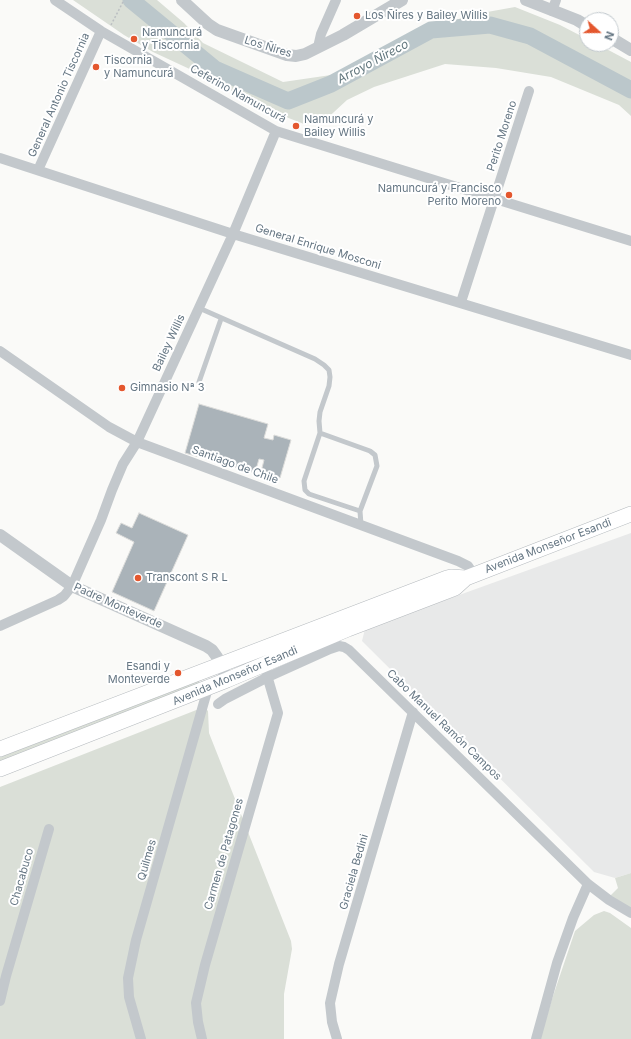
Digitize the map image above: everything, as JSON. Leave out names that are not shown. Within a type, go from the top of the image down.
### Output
[{"type":"main road","name":"Avenida Monseñor Esandi","points":[[0,769],[227,680],[265,671],[348,629],[455,588],[470,577],[631,514]]},
{"type":"main road","name":"Avenida Monseñor Esandi","points":[[0,749],[451,576],[470,577]]},
{"type":"street","name":"Ceferino Namuncurá","points":[[55,0],[101,31],[276,131],[631,241]]},
{"type":"street","name":"Los Ñires","points":[[182,0],[208,24],[217,30],[231,36],[296,56],[305,54],[367,22],[402,0]]},
{"type":"street","points":[[318,47],[321,34],[336,0]]},
{"type":"street","points":[[526,0],[554,5],[579,21]]},
{"type":"street","name":"General Antonio Tiscornia","points":[[38,170],[101,31]]},
{"type":"street","points":[[619,43],[631,50]]},
{"type":"street","name":"Perito Moreno","points":[[461,302],[529,91]]},
{"type":"street","name":"Bailey Willis","points":[[72,586],[101,520],[123,464],[137,442],[233,234],[276,131]]},
{"type":"street","name":"General Enrique Mosconi","points":[[0,158],[233,234],[461,302],[631,355]]},
{"type":"street","name":"Santiago de Chile","points":[[0,351],[109,426],[137,442],[465,564],[470,568],[470,577]]},
{"type":"street","name":"Padre Monteverde","points":[[0,535],[72,586],[206,646],[212,650],[227,680]]},
{"type":"street","points":[[0,626],[58,600],[64,596],[72,586]]},
{"type":"street","name":"Cabo Manuel Ramón Campos","points":[[218,704],[265,671],[330,648],[342,646],[349,650],[588,884],[609,900],[631,913]]},
{"type":"street","name":"Carmen de Patagones","points":[[202,1039],[196,1003],[205,964],[278,713],[265,671],[255,651]]},
{"type":"street","name":"Quilmes","points":[[141,1039],[129,998],[128,978],[138,932],[208,688]]},
{"type":"street","name":"Graciela Bedini","points":[[337,1039],[332,1022],[330,1002],[339,964],[413,712]]},
{"type":"street","name":"Chacabuco","points":[[0,1001],[49,829]]},
{"type":"street","points":[[536,1039],[557,963],[573,918],[588,884]]},
{"type":"lane","points":[[199,308],[315,359],[329,370],[329,386],[320,412],[320,433],[304,481],[304,490],[309,494],[360,511]]},
{"type":"lane","points":[[200,382],[222,319]]},
{"type":"lane","points":[[320,433],[370,451],[374,455],[377,466],[360,511],[362,525]]},
{"type":"path","points":[[114,21],[124,0]]},
{"type":"shaded area","points":[[73,0],[157,0],[184,23],[203,43],[283,82],[331,75],[375,61],[465,16],[515,7],[560,25],[579,35],[579,52],[612,52],[631,62],[631,116],[619,105],[551,77],[496,68],[445,64],[374,87],[347,100],[321,124],[304,124],[255,105],[209,78],[153,52],[124,35]]},
{"type":"shaded area","points":[[631,533],[631,873],[615,878],[594,872],[362,641],[365,629]]},
{"type":"shaded area","points":[[199,681],[201,687],[0,764],[0,757]]},
{"type":"shaded area","points":[[204,707],[208,711],[209,733],[291,941],[292,949],[284,994],[284,1039],[0,1039],[0,787]]},
{"type":"shaded area","points":[[631,873],[631,910],[610,896],[618,888],[615,878]]},
{"type":"shaded area","points":[[604,911],[610,913],[631,928],[631,1039],[540,1039],[575,931],[594,915]]},
{"type":"building","points":[[199,404],[268,424],[264,438],[273,440],[274,435],[291,440],[280,478],[261,472],[264,460],[259,459],[255,473],[185,453]]},
{"type":"building","points":[[139,513],[188,535],[154,611],[112,592],[134,542],[116,533],[121,523],[132,528]]},
{"type":"waterway","name":"Arroyo Ñireco","points":[[131,0],[215,69],[288,101],[331,84],[431,30],[490,25],[530,36],[631,90]]},
{"type":"place","name":"Los Ñires y Bailey Willis","points":[[357,16]]},
{"type":"place","name":"Namuncurá y Tiscornia","points":[[134,39]]},
{"type":"place","name":"Tiscornia y Namuncurá","points":[[96,67]]},
{"type":"place","name":"Namuncurá y Bailey Willis","points":[[296,126]]},
{"type":"place","name":"Namuncurá y Francisco Perito Moreno","points":[[509,195]]},
{"type":"place","name":"Gimnasio Nª 3","points":[[122,388]]},
{"type":"place","name":"Transcont S R L","points":[[138,578]]},
{"type":"place","name":"Esandi y Monteverde","points":[[178,673]]}]
